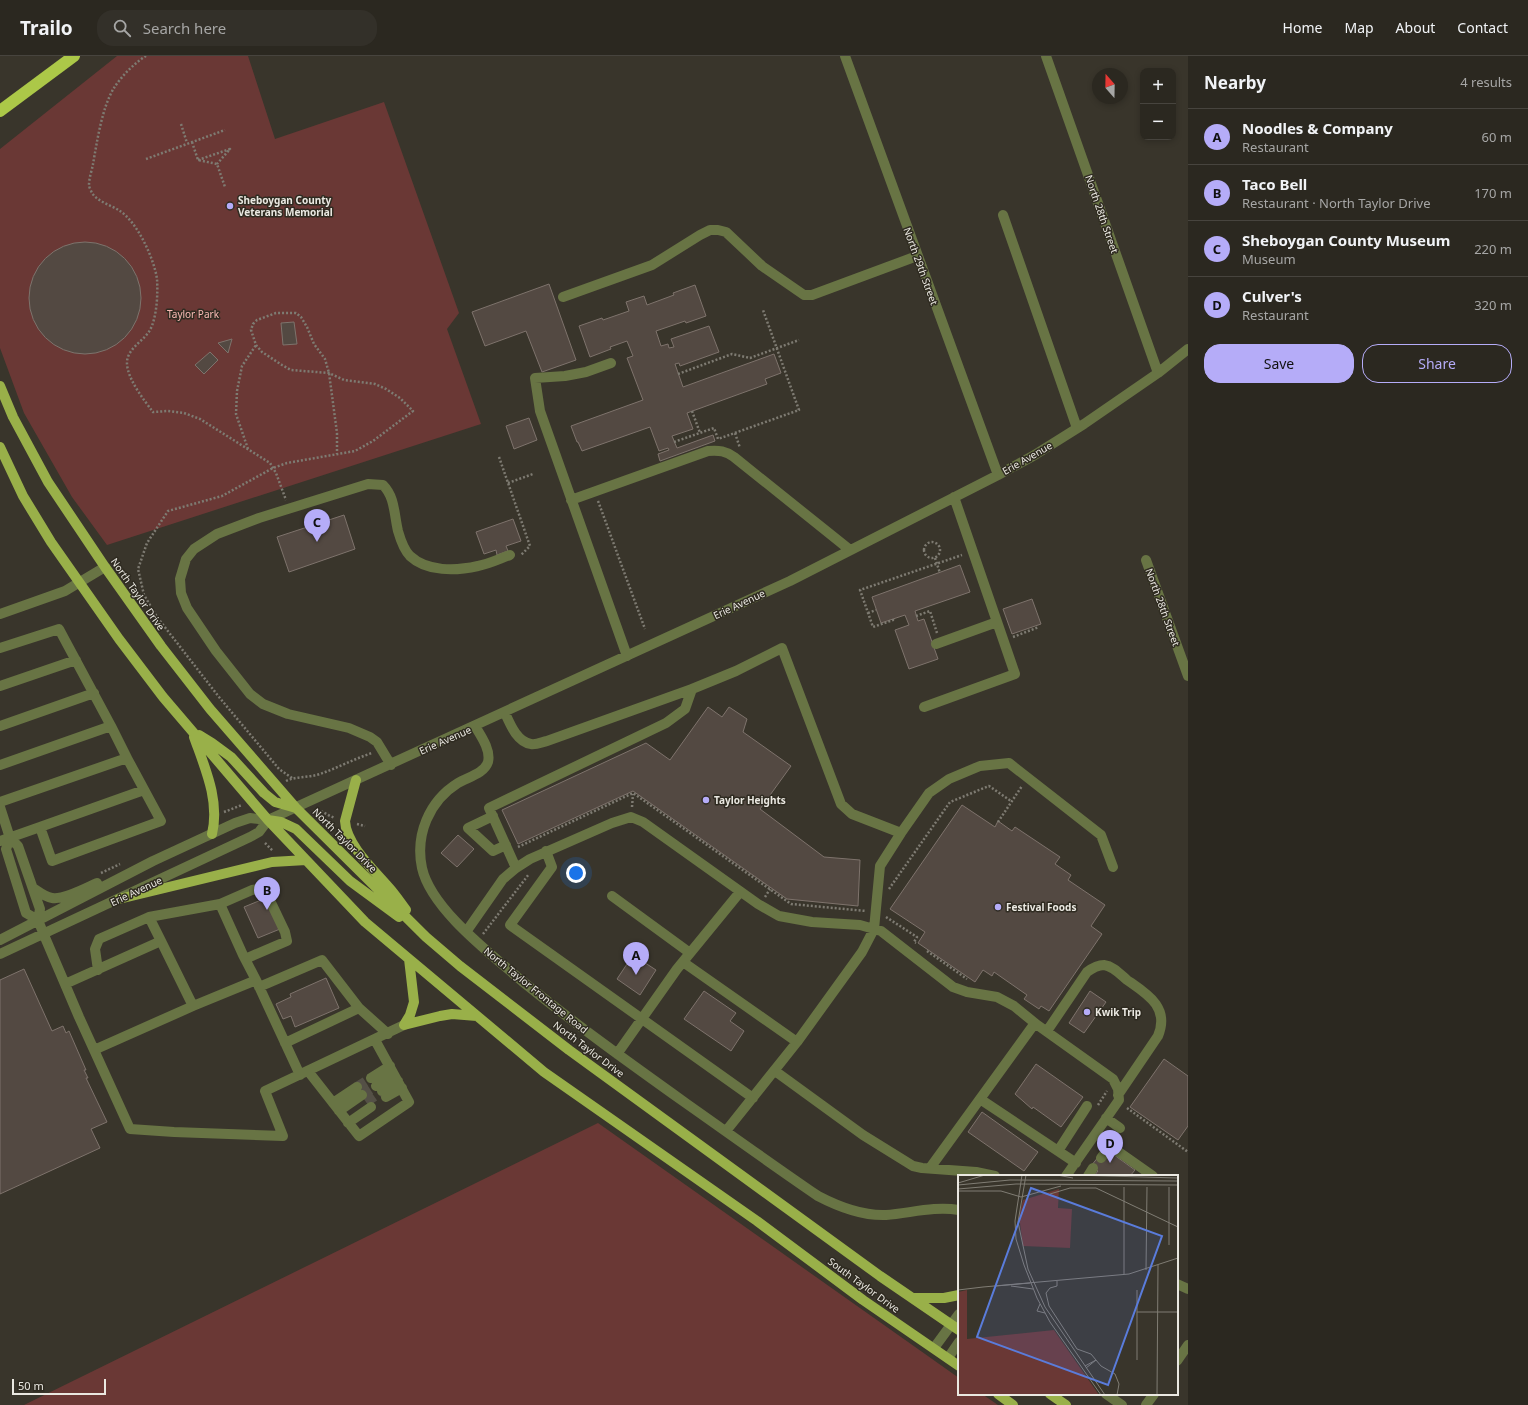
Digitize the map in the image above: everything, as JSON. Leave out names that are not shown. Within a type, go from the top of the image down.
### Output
[{"type":"highway","points":[[0,111],[74,56]]},
{"type":"main road","name":"North Taylor Drive","points":[[0,386],[13,417],[48,482],[105,567],[161,646],[210,709],[296,808],[426,937],[460,966],[569,1050],[785,1207]]},
{"type":"main road","points":[[0,447],[30,509],[51,542],[125,647],[163,697],[268,820],[365,922],[477,1016]]},
{"type":"main road","points":[[192,731],[231,756],[266,795],[283,805],[296,808]]},
{"type":"main road","points":[[192,731],[212,791],[215,809],[212,834]]},
{"type":"main road","points":[[356,780],[345,821],[353,844],[368,864],[392,891],[426,937]]},
{"type":"main road","points":[[268,820],[280,822],[296,829],[350,881],[426,937]]},
{"type":"main road","points":[[119,899],[272,862],[306,860]]},
{"type":"main road","points":[[404,1025],[410,1015],[414,1002],[409,959]]},
{"type":"main road","points":[[404,1025],[452,1014],[477,1016]]},
{"type":"main road","name":"South Taylor Drive","points":[[477,1016],[544,1072],[757,1221],[863,1300],[958,1365]]},
{"type":"main road","name":"South Taylor Drive","points":[[785,1207],[955,1327]]},
{"type":"main road","points":[[913,1298],[944,1298],[958,1295]]},
{"type":"main road","points":[[999,1395],[1013,1405]]},
{"type":"main road","points":[[1051,1395],[1066,1405]]},
{"type":"street","name":"North 29th Street","points":[[845,56],[998,475]]},
{"type":"street","name":"North 28th Street","points":[[1046,56],[1158,373]]},
{"type":"street","points":[[1003,215],[1077,428]]},
{"type":"street","points":[[563,297],[652,265],[710,230],[726,232],[762,266],[804,295],[812,295],[917,256]]},
{"type":"street","name":"Erie Avenue","points":[[0,940],[153,861],[235,823],[250,818],[268,820],[296,808],[790,581],[1033,456],[1158,373],[1188,349]]},
{"type":"street","points":[[611,363],[586,372],[565,376],[535,378],[540,411],[627,656]]},
{"type":"street","points":[[571,500],[708,451],[725,451],[850,550]]},
{"type":"street","points":[[391,765],[376,742],[370,737],[349,728],[288,714],[263,704],[250,694],[212,645],[187,608],[181,593],[180,580],[186,559],[194,549],[217,534],[289,508],[368,484],[383,484],[389,491],[399,533],[404,546],[409,555],[419,562],[430,567],[442,569],[462,568],[479,566],[510,555]]},
{"type":"street","points":[[924,707],[1015,674],[954,497]]},
{"type":"street","name":"North 28th Street","points":[[1146,560],[1188,676]]},
{"type":"street","points":[[0,614],[54,596],[105,567]]},
{"type":"street","points":[[938,643],[997,622]]},
{"type":"street","points":[[0,648],[59,629],[161,821],[52,861],[40,827]]},
{"type":"street","points":[[504,713],[517,734],[524,742],[533,745],[692,689],[736,671],[782,648],[841,804],[852,814],[901,833]]},
{"type":"street","points":[[0,686],[76,660]]},
{"type":"street","points":[[516,868],[489,808],[666,723],[685,709],[692,689]]},
{"type":"street","points":[[0,726],[94,693]]},
{"type":"street","points":[[0,765],[111,726]]},
{"type":"street","name":"North Taylor Frontage Road","points":[[476,726],[488,753],[486,766],[482,771],[458,783],[439,799],[431,810],[420,840],[420,852],[425,877],[440,903],[466,932],[557,1009],[617,1054],[813,1193],[838,1207],[868,1214],[885,1215],[930,1208],[958,1210]]},
{"type":"street","points":[[0,802],[127,758]]},
{"type":"street","points":[[726,1131],[797,1042],[862,952],[874,930],[880,866],[929,793],[949,779],[980,766],[1008,763],[1101,835],[1113,867]]},
{"type":"street","points":[[5,839],[144,790]]},
{"type":"street","points":[[0,807],[6,849],[26,914],[38,920]]},
{"type":"street","points":[[493,816],[468,828],[493,851],[507,848]]},
{"type":"street","points":[[466,932],[503,880],[516,868],[535,856],[612,823],[631,817],[643,822],[740,892],[779,916],[812,922],[860,925],[881,931],[954,987],[967,992],[997,997],[1014,1006],[1112,1079],[1118,1089],[1118,1098]]},
{"type":"street","name":"Erie Avenue","points":[[0,954],[44,935],[250,837],[259,832],[268,820]]},
{"type":"street","points":[[5,839],[18,846],[40,909],[38,920],[130,1129],[283,1136],[264,1091],[388,1034],[404,1025]]},
{"type":"street","points":[[546,852],[552,867],[510,925],[752,1098]]},
{"type":"street","points":[[33,888],[45,896],[53,899],[153,861]]},
{"type":"street","points":[[98,970],[95,949],[100,938],[149,918],[220,904],[252,890],[264,888],[285,932],[287,940],[245,959]]},
{"type":"street","points":[[617,1054],[683,962],[740,892]]},
{"type":"street","points":[[612,896],[690,953]]},
{"type":"street","points":[[220,904],[285,1043],[304,1073],[341,1113],[359,1136],[409,1102],[375,1040]]},
{"type":"street","points":[[149,918],[193,1006]]},
{"type":"street","points":[[65,984],[161,941]]},
{"type":"street","points":[[94,1050],[193,1006],[322,960],[359,1008],[388,1034]]},
{"type":"street","points":[[683,962],[797,1042]]},
{"type":"street","points":[[1047,1031],[1087,972],[1093,968],[1103,965],[1112,968],[1152,998],[1158,1007],[1161,1016],[1162,1027],[1158,1036],[1106,1118],[1067,1175]]},
{"type":"street","points":[[285,1043],[359,1008]]},
{"type":"street","points":[[930,1168],[1035,1023]]},
{"type":"street","points":[[774,1070],[868,1138],[913,1166],[976,1172],[990,1175]]},
{"type":"street","points":[[396,1077],[379,1088],[396,1077]]},
{"type":"street","points":[[341,1113],[364,1098],[341,1113]]},
{"type":"street","points":[[980,1099],[1076,1163]]},
{"type":"street","points":[[1058,1151],[1087,1106]]},
{"type":"street","points":[[1106,1118],[1120,1128]]},
{"type":"street","points":[[1100,1158],[1107,1150],[1116,1150],[1152,1175]]},
{"type":"street","points":[[1178,1284],[1188,1289]]},
{"type":"street","points":[[934,1348],[955,1327],[958,1317]]},
{"type":"street","points":[[948,1358],[958,1343]]},
{"type":"street","points":[[1178,1360],[1188,1345]]},
{"type":"street","points":[[1107,1395],[1122,1405]]},
{"type":"street","points":[[1146,1405],[1153,1395]]},
{"type":"path","points":[[146,56],[126,73],[114,88],[108,102],[96,146],[89,185],[92,193],[98,199],[121,212],[134,224],[150,257],[157,279],[156,312],[151,329],[136,345],[127,364],[135,386],[153,412],[168,411],[200,419],[270,463],[276,473],[289,508]]},
{"type":"path","points":[[181,124],[187,144]]},
{"type":"path","points":[[146,159],[224,130]]},
{"type":"path","points":[[192,142],[198,160]]},
{"type":"path","points":[[198,160],[230,149],[217,164]]},
{"type":"path","points":[[198,160],[217,164]]},
{"type":"path","points":[[217,164],[225,187]]},
{"type":"path","points":[[674,442],[714,428],[718,439],[799,410],[763,310]]},
{"type":"path","points":[[292,778],[279,769],[157,617],[144,595],[138,569],[147,543],[168,511],[222,496],[273,468],[288,463],[355,451],[363,447],[413,411],[400,398],[375,384],[344,380],[329,373],[291,370],[272,359],[256,345],[251,330],[253,324],[257,320],[276,314],[296,313],[301,317],[307,327],[314,344],[325,359],[329,373],[337,433],[337,454]]},
{"type":"path","points":[[678,374],[732,354],[750,358],[798,340]]},
{"type":"path","points":[[248,449],[236,414],[237,390],[242,366],[256,345]]},
{"type":"path","points":[[692,411],[700,433]]},
{"type":"path","points":[[499,457],[530,546],[515,560],[510,555]]},
{"type":"path","points":[[508,483],[533,474]]},
{"type":"path","points":[[595,491],[644,629]]},
{"type":"path","points":[[929,542],[935,542],[940,549],[939,554],[935,558],[930,558],[924,553],[924,548],[929,542]]},
{"type":"path","points":[[893,619],[873,627],[860,590],[972,551]]},
{"type":"path","points":[[935,558],[940,573]]},
{"type":"path","points":[[868,613],[876,610]]},
{"type":"path","points":[[916,616],[930,611],[938,643]]},
{"type":"path","points":[[1003,640],[1039,627]]},
{"type":"path","points":[[998,822],[1028,778]]},
{"type":"path","points":[[888,896],[889,890],[950,802],[989,786],[1011,802]]},
{"type":"path","points":[[507,848],[528,842],[633,794],[791,904],[876,912],[917,937],[914,942],[920,946]]},
{"type":"path","points":[[321,810],[326,814],[340,819]]},
{"type":"path","points":[[321,817],[326,814]]},
{"type":"path","points":[[357,824],[365,826]]},
{"type":"path","points":[[477,942],[524,879],[529,874],[537,870],[535,856],[528,842]]},
{"type":"path","points":[[265,843],[277,854]]},
{"type":"path","points":[[269,847],[273,844]]},
{"type":"path","points":[[886,917],[887,910]]},
{"type":"path","points":[[925,950],[969,981]]},
{"type":"path","points":[[1087,1106],[1094,1110],[1114,1082]]},
{"type":"path","points":[[1118,1098],[1188,1152]]},
{"type":"green space","name":"Taylor Park","points":[[117,56],[248,56],[275,139],[384,102],[459,313],[447,329],[481,424],[107,545],[72,497],[24,413],[0,348],[0,149]]},
{"type":"green space","points":[[598,1123],[958,1377],[958,1395],[983,1395],[998,1405],[24,1405]]},
{"type":"building","points":[[85,242],[106,246],[125,258],[137,277],[141,298],[137,319],[125,338],[106,350],[85,354],[64,350],[45,338],[33,319],[29,298],[33,277],[45,258],[64,246]]},
{"type":"building","points":[[549,284],[576,360],[542,372],[526,331],[485,346],[472,312]]},
{"type":"building","points":[[695,285],[706,316],[686,323],[685,321],[656,331],[661,346],[668,344],[669,348],[674,347],[671,339],[709,326],[719,352],[680,366],[679,363],[675,364],[683,387],[774,354],[781,373],[765,379],[767,384],[687,413],[693,429],[672,436],[677,448],[713,435],[715,441],[660,461],[658,454],[669,450],[668,448],[659,451],[650,427],[582,451],[571,426],[643,400],[627,358],[633,356],[627,341],[610,347],[611,349],[590,357],[579,326],[629,311],[626,302],[644,296],[647,305]]},
{"type":"building","points":[[294,322],[297,344],[283,345],[281,323]]},
{"type":"building","points":[[232,339],[228,353],[218,343]]},
{"type":"building","points":[[210,352],[218,360],[204,374],[195,365]]},
{"type":"building","points":[[529,418],[537,440],[514,449],[506,426]]},
{"type":"building","points":[[344,515],[355,549],[289,572],[277,537]]},
{"type":"building","points":[[513,519],[521,541],[506,546],[508,551],[497,555],[496,550],[484,554],[476,532]]},
{"type":"building","points":[[960,565],[970,592],[915,611],[918,621],[924,619],[938,659],[909,669],[895,630],[909,625],[905,615],[881,623],[872,597]]},
{"type":"building","points":[[1032,599],[1041,624],[1012,634],[1003,609]]},
{"type":"building","name":"Taylor Heights","points":[[708,707],[722,717],[729,707],[747,719],[743,732],[791,766],[760,809],[824,857],[860,860],[858,906],[787,899],[633,791],[518,844],[502,810],[646,743],[670,760]]},
{"type":"building","name":"Festival Foods","points":[[962,805],[995,827],[998,821],[1012,831],[1015,827],[1060,857],[1055,864],[1071,875],[1068,880],[1105,905],[1091,926],[1102,934],[1049,1011],[1041,1006],[1039,1009],[1024,999],[1027,995],[994,972],[992,976],[983,970],[975,982],[918,943],[925,932],[890,909]]},
{"type":"building","points":[[458,835],[474,849],[457,867],[441,853]]},
{"type":"building","points":[[266,898],[280,929],[258,938],[244,907]]},
{"type":"building","points":[[633,955],[656,970],[640,995],[617,979]]},
{"type":"building","points":[[24,969],[52,1031],[63,1026],[66,1033],[69,1031],[86,1070],[84,1070],[88,1078],[86,1078],[107,1122],[91,1129],[100,1148],[0,1194],[0,980]]},
{"type":"building","points":[[326,978],[339,1008],[295,1027],[291,1016],[283,1019],[276,1004],[291,997],[290,994]]},
{"type":"building","points":[[704,991],[736,1013],[730,1021],[744,1031],[731,1051],[684,1019]]},
{"type":"building","name":"Kwik Trip","points":[[1090,991],[1106,1002],[1084,1033],[1069,1023]]},
{"type":"building","points":[[1164,1059],[1188,1076],[1188,1126],[1178,1140],[1130,1107]]},
{"type":"building","points":[[1036,1064],[1083,1097],[1061,1127],[1033,1107],[1032,1109],[1015,1094]]},
{"type":"building","points":[[982,1112],[1038,1152],[1024,1171],[968,1132]]},
{"type":"building","points":[[1110,1152],[1135,1170],[1131,1175],[1095,1175],[1098,1171],[1091,1166],[1099,1156]]},
{"type":"tunnel","points":[[357,1087],[371,1078]]},
{"type":"tunnel","points":[[362,1095],[376,1086]]},
{"type":"tunnel","points":[[366,1102],[382,1091]]},
{"type":"place","name":"Sheboygan County Veterans Memorial","points":[[230,206]]},
{"type":"place","name":"Sheboygan County Museum","points":[[317,542]]},
{"type":"place","name":"Taylor Heights","points":[[706,800]]},
{"type":"place","name":"Festival Foods","points":[[998,907]]},
{"type":"place","name":"Taco Bell","points":[[267,910]]},
{"type":"place","name":"Noodles & Company","points":[[636,975]]},
{"type":"place","name":"Kwik Trip","points":[[1087,1012]]},
{"type":"place","name":"Culver's","points":[[1110,1163]]}]
